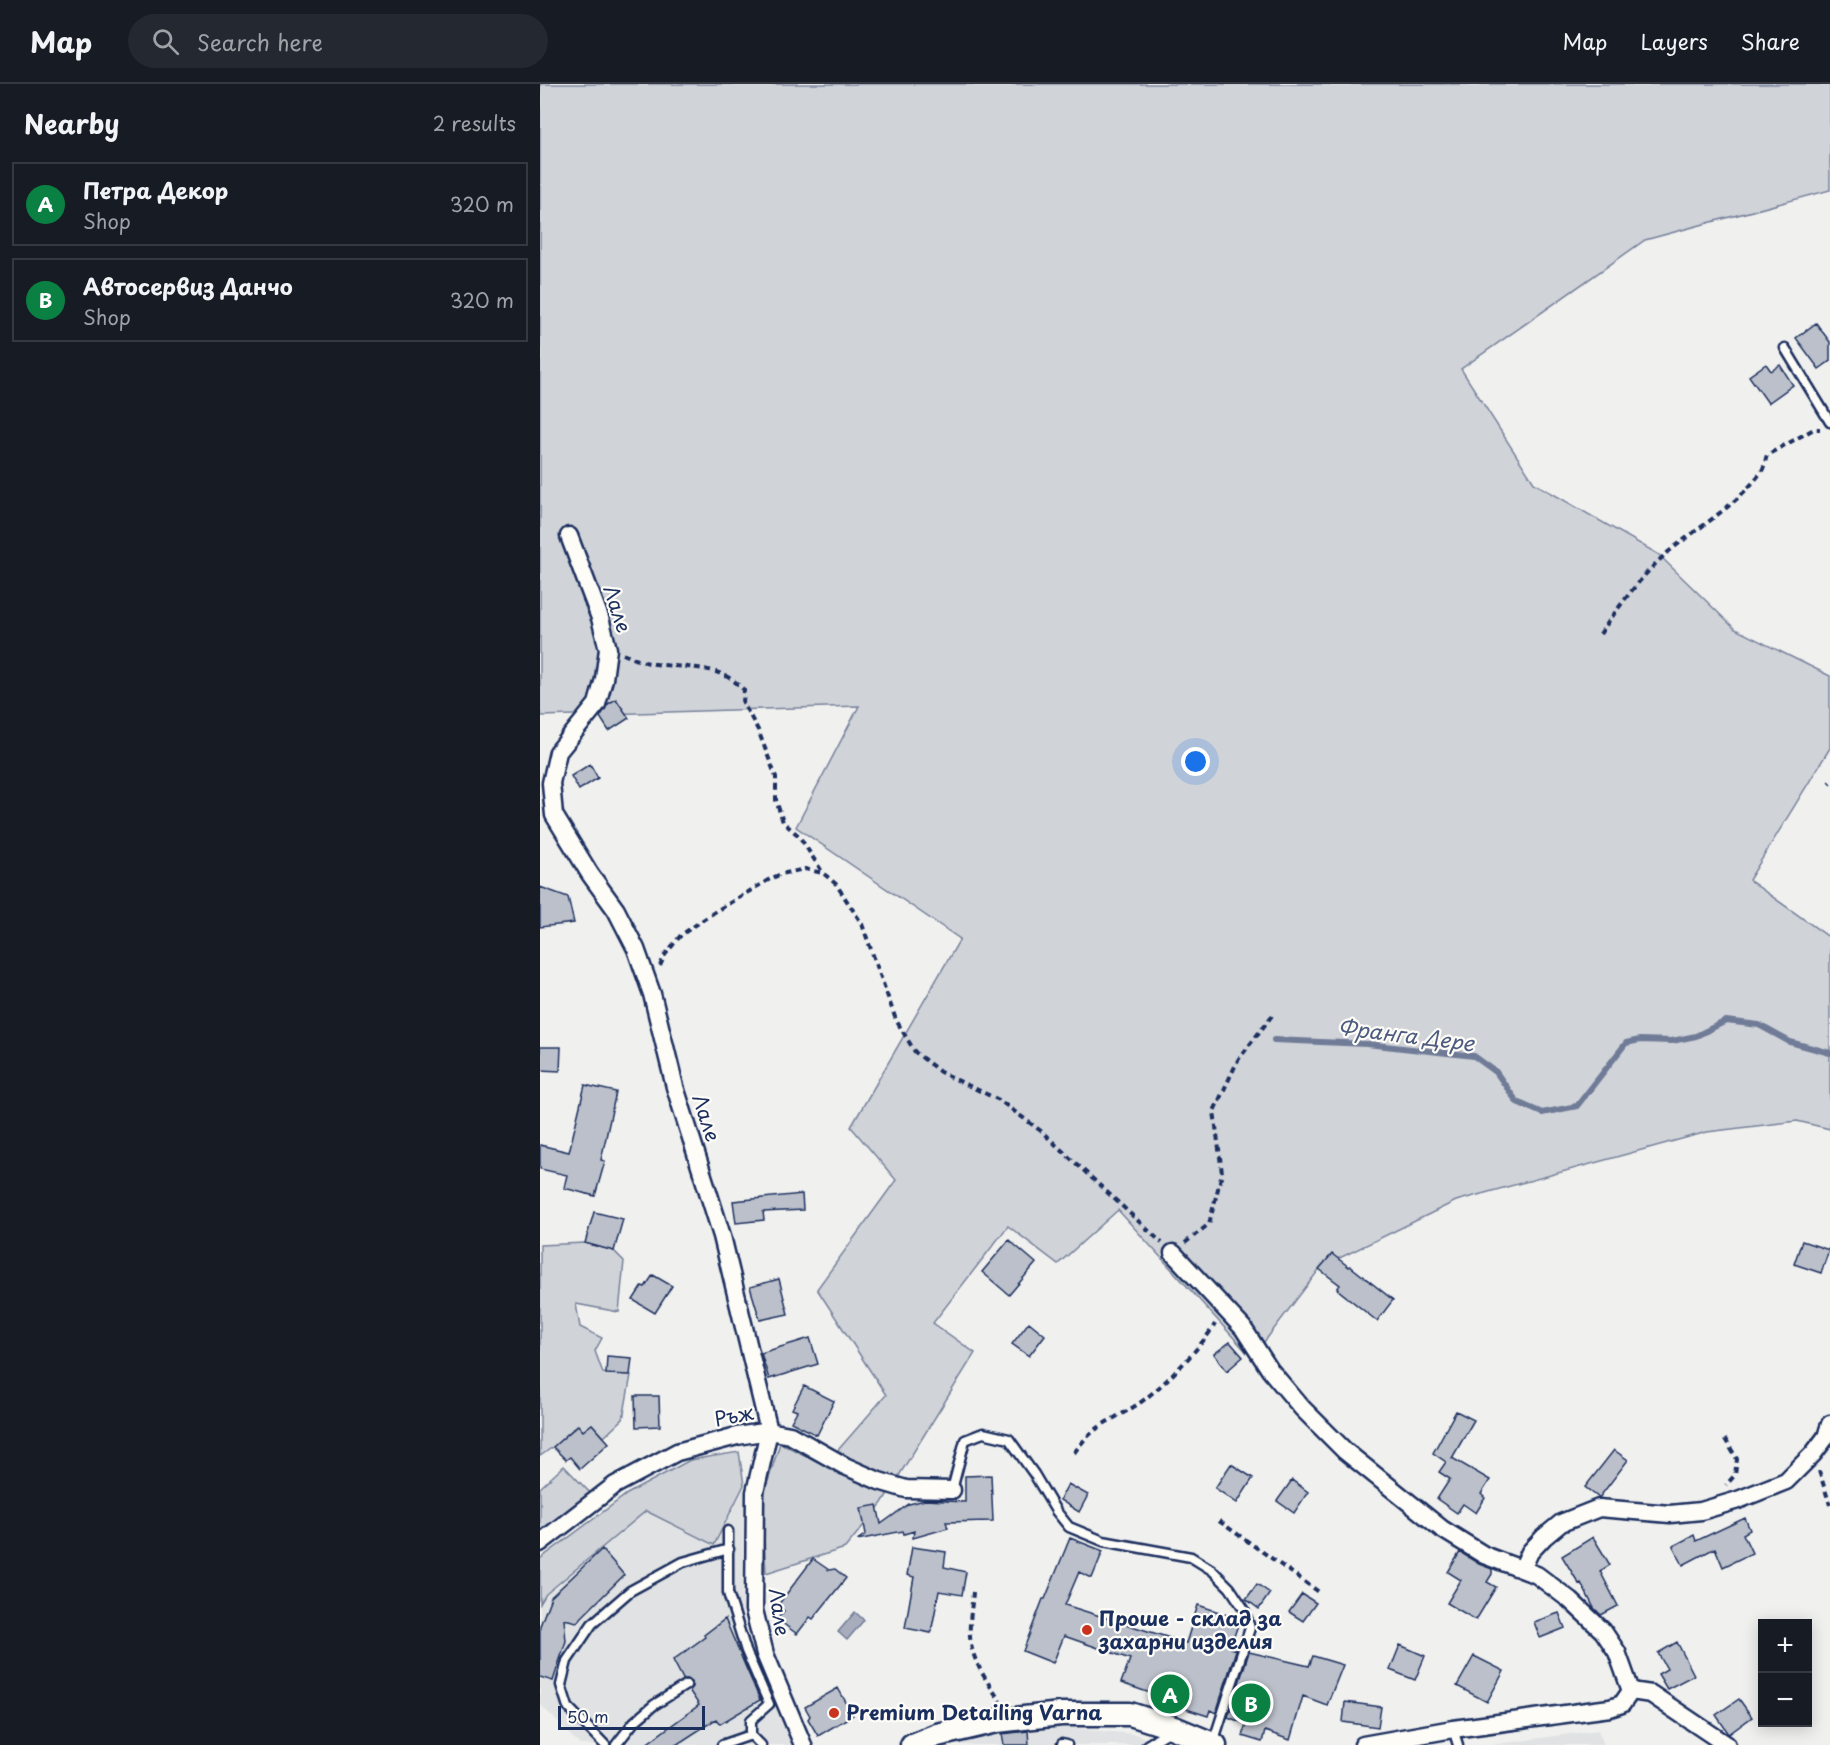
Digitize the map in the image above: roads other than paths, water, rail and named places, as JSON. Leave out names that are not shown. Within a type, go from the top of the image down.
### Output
[{"type":"street","name":"Лале","points":[[569,536],[600,618],[608,649],[604,679],[597,704],[558,752],[551,783],[554,815],[590,874],[616,910],[636,949],[649,988],[675,1087],[722,1236],[769,1431],[755,1492],[753,1610],[765,1654],[803,1745]]},
{"type":"street","points":[[1173,1253],[1243,1328],[1270,1370],[1302,1408],[1345,1451],[1442,1529],[1484,1555],[1538,1575],[1603,1630],[1617,1652],[1631,1691]]},
{"type":"street","points":[[1522,1569],[1530,1552],[1544,1536],[1561,1523],[1599,1508],[1670,1514],[1701,1511],[1738,1500],[1786,1481],[1813,1454],[1826,1437],[1830,1424]]},
{"type":"street","name":"Ръж","points":[[540,1543],[615,1485],[677,1452],[737,1436],[769,1431],[790,1435],[845,1466],[879,1481],[906,1489],[952,1490]]},
{"type":"street","points":[[1363,1745],[1456,1737],[1610,1708],[1622,1704],[1631,1691]]},
{"type":"street","points":[[1631,1691],[1651,1694],[1727,1745]]},
{"type":"street","points":[[912,1745],[941,1740],[997,1720],[1061,1714],[1130,1714],[1214,1744]]},
{"type":"lane","points":[[1785,348],[1830,422]]},
{"type":"lane","points":[[952,1490],[965,1440],[983,1433],[1009,1439],[1069,1527],[1103,1542],[1191,1557],[1212,1570],[1230,1588],[1244,1609],[1250,1628],[1214,1744]]},
{"type":"lane","points":[[728,1531],[728,1593],[743,1653],[769,1704],[751,1720],[752,1735],[761,1745]]},
{"type":"lane","points":[[605,1745],[568,1707],[561,1685],[567,1661],[592,1624],[630,1591],[683,1562],[729,1549]]},
{"type":"lane","points":[[616,1745],[634,1722],[686,1685]]},
{"type":"lane","points":[[1147,1745],[1174,1728]]},
{"type":"lane","points":[[722,1745],[752,1735]]},
{"type":"water","points":[[855,1612],[864,1620],[847,1640],[838,1632]]},
{"type":"waterway","name":"Франга Дере","points":[[1274,1040],[1367,1044],[1474,1056],[1496,1072],[1517,1102],[1542,1113],[1577,1106],[1626,1043],[1640,1040],[1672,1041],[1696,1036],[1726,1021],[1759,1025],[1790,1042],[1830,1053]]},
{"type":"place","name":"Проше - склад за захарни изделия","points":[[1087,1630]]},
{"type":"place","name":"Петра Декор","points":[[1170,1694]]},
{"type":"place","name":"Автосервиз Данчо","points":[[1251,1703]]},
{"type":"place","name":"Premium Detailing Varna","points":[[834,1713]]}]
